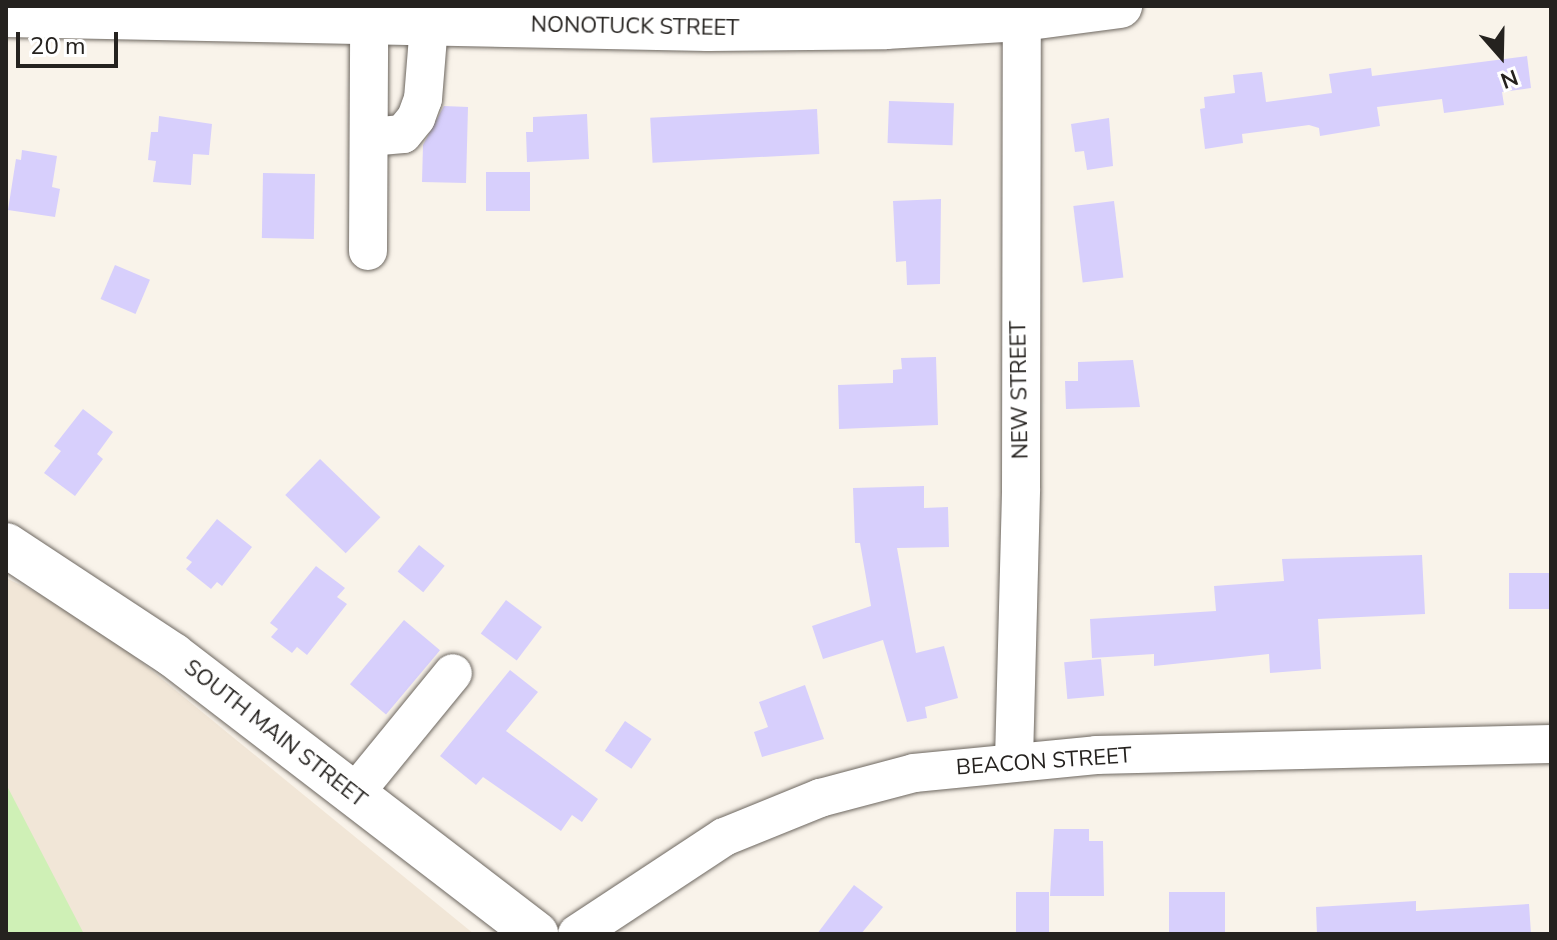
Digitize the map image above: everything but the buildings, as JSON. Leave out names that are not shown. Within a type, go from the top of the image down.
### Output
[{"type":"main road","name":"NONOTUCK STREET","points":[[6,15],[238,13],[369,23],[429,24],[768,17],[1022,19],[1115,6]]},
{"type":"main road","name":"SOUTH MAIN STREET","points":[[6,545],[173,655],[536,934]]},
{"type":"street","name":"NEW STREET","points":[[1014,760],[1021,489],[1022,19]]},
{"type":"street","points":[[368,251],[369,23]]},
{"type":"street","points":[[369,137],[403,134],[416,118],[429,24]]},
{"type":"street","points":[[354,794],[453,673]]},
{"type":"street","name":"BEACON STREET","points":[[577,934],[724,837],[820,798],[914,773],[1014,760],[1551,744]]},
{"type":"shaded area","points":[[6,578],[86,617],[474,934],[6,934]]},
{"type":"green space","points":[[6,784],[84,934],[6,934]]}]
